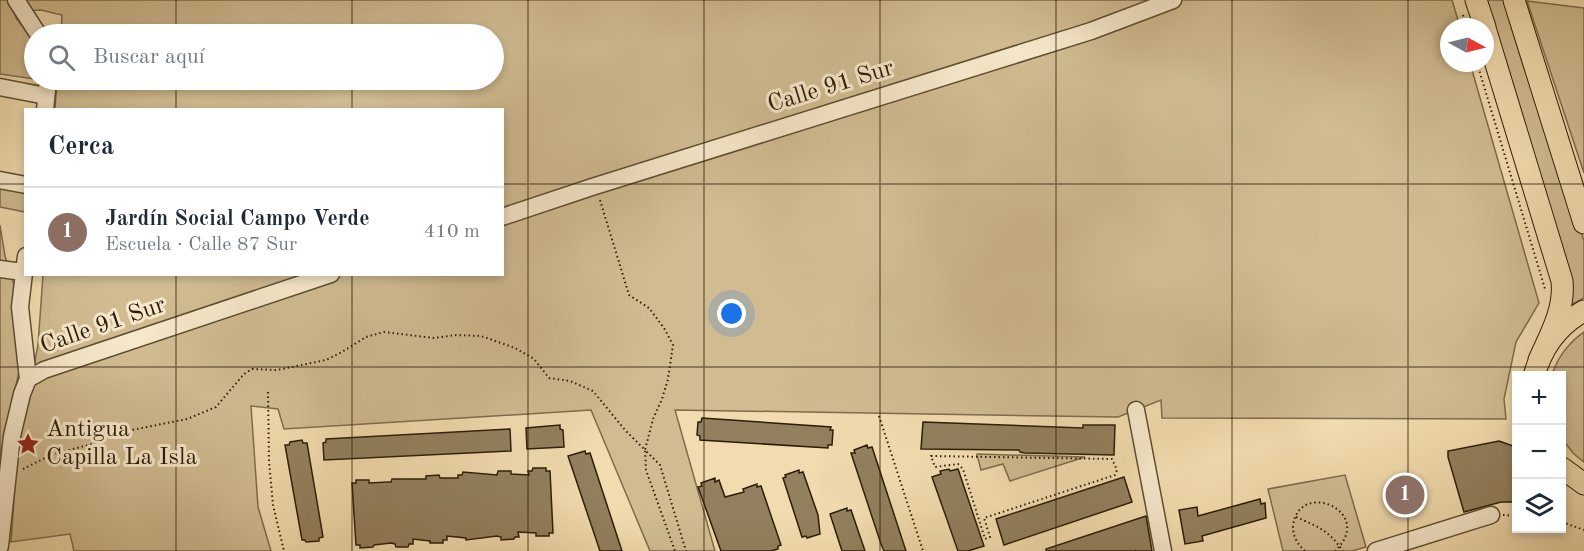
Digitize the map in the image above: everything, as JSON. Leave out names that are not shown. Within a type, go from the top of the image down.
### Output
[{"type":"main road","points":[[1476,0],[1482,18]]},
{"type":"main road","points":[[1514,0],[1584,224]]},
{"type":"main road","points":[[1494,57],[1562,281],[1563,294],[1554,327],[1536,368]]},
{"type":"main road","points":[[1536,368],[1548,343],[1560,328],[1584,310]]},
{"type":"main road","points":[[1566,471],[1584,484]]},
{"type":"street","points":[[16,0],[32,24]]},
{"type":"street","name":"Calle 91 Sur","points":[[504,216],[1091,31],[1173,0]]},
{"type":"street","points":[[0,87],[46,95]]},
{"type":"street","points":[[0,180],[24,185]]},
{"type":"street","points":[[0,269],[24,264],[20,307],[28,379],[12,436],[0,546]]},
{"type":"street","name":"Calle 91 Sur","points":[[28,379],[44,370],[325,276]]},
{"type":"street","points":[[1136,410],[1163,551]]},
{"type":"street","points":[[1380,550],[1491,515]]},
{"type":"path","points":[[1480,72],[1546,293],[1563,294]]},
{"type":"path","points":[[592,187],[598,196],[629,295],[649,308],[674,345],[668,379],[653,419],[645,450],[646,470],[675,551]]},
{"type":"path","points":[[8,477],[51,455],[92,444],[117,433],[188,419],[216,407],[244,374],[252,369],[276,370],[326,360],[366,336],[384,332],[434,338],[456,335],[481,336],[515,348],[534,359],[549,378],[570,381],[593,392],[625,430],[660,465],[686,551]]},
{"type":"path","points":[[268,392],[269,461],[273,505],[284,551]]},
{"type":"path","points":[[879,416],[923,551]]},
{"type":"path","points":[[931,456],[1112,459],[1117,470],[1114,475],[984,518],[990,537],[985,539],[963,469],[958,464],[935,467],[931,456]]},
{"type":"path","points":[[1305,551],[1297,543],[1293,525],[1296,517],[1308,504],[1317,502],[1334,505],[1345,519],[1346,536],[1335,551]]},
{"type":"path","points":[[1296,517],[1331,535],[1343,551]]},
{"type":"path","points":[[1566,523],[1584,530]]},
{"type":"shaded area","points":[[0,0],[11,0],[16,18],[24,28],[24,78],[0,74]]},
{"type":"shaded area","points":[[21,0],[1452,0],[1457,18],[1440,18],[1440,72],[1473,72],[1539,303],[1516,342],[1504,399],[1506,419],[1162,418],[1161,400],[1118,417],[675,410],[715,551],[650,551],[591,410],[284,429],[278,409],[251,406],[258,507],[271,551],[74,551],[70,534],[11,542],[17,455],[38,345],[43,276],[504,276],[504,108],[55,108],[56,90],[504,90],[504,24],[62,24],[62,15],[41,10],[22,11]]},
{"type":"shaded area","points":[[1482,0],[1509,0],[1584,241],[1584,298],[1565,308],[1494,45],[1494,18],[1487,18]]},
{"type":"shaded area","points":[[1527,1],[1584,8],[1584,173]]},
{"type":"shaded area","points":[[0,186],[24,191],[24,212],[0,207]]},
{"type":"shaded area","points":[[0,225],[5,256],[14,285],[19,372],[0,456]]},
{"type":"shaded area","points":[[1584,332],[1584,462],[1566,444],[1566,371],[1554,371],[1564,351]]},
{"type":"shaded area","points":[[977,454],[1085,457],[1010,481],[1003,464],[981,470]]},
{"type":"shaded area","points":[[1345,475],[1366,547],[1352,551],[1283,551],[1268,489]]},
{"type":"building","points":[[702,418],[831,427],[830,430],[833,430],[832,445],[828,445],[828,448],[700,440],[700,436],[697,435],[698,422],[701,422]]},
{"type":"building","points":[[923,422],[1083,428],[1083,425],[1115,425],[1114,455],[1025,453],[1019,450],[921,449]]},
{"type":"building","points":[[560,425],[560,429],[563,430],[564,447],[527,449],[526,428]]},
{"type":"building","points":[[510,429],[511,451],[324,460],[323,443],[326,439]]},
{"type":"building","points":[[302,440],[303,443],[307,443],[323,537],[319,538],[319,541],[302,540],[285,445]]},
{"type":"building","points":[[1499,441],[1512,446],[1512,502],[1501,502],[1464,512],[1448,451]]},
{"type":"building","points":[[867,445],[868,448],[872,447],[906,551],[884,551],[881,544],[851,453]]},
{"type":"building","points":[[585,451],[586,454],[590,453],[622,551],[600,551],[568,456]]},
{"type":"building","points":[[533,468],[546,468],[546,471],[550,471],[553,533],[549,533],[549,536],[518,532],[519,537],[514,539],[501,540],[501,537],[497,536],[466,540],[466,538],[447,536],[447,540],[443,540],[443,543],[413,539],[413,544],[409,544],[408,547],[396,547],[391,543],[360,548],[360,545],[356,545],[352,483],[356,483],[356,480],[369,480],[369,483],[391,482],[392,479],[426,479],[426,476],[439,475],[440,478],[458,478],[458,475],[462,475],[463,472],[497,475],[498,471],[511,471],[511,474],[529,475],[528,471],[532,471]]},
{"type":"building","points":[[949,469],[950,471],[958,469],[984,546],[968,551],[958,551],[932,477],[941,474],[940,471]]},
{"type":"building","points":[[799,470],[799,473],[803,472],[818,515],[820,534],[807,538],[802,537],[783,478]]},
{"type":"building","points":[[1124,477],[1132,502],[1004,545],[996,519]]},
{"type":"building","points":[[715,478],[715,482],[719,480],[725,497],[744,492],[743,489],[757,484],[757,487],[761,486],[781,545],[778,549],[721,551],[698,487],[702,486],[701,483]]},
{"type":"building","points":[[1260,499],[1261,504],[1265,503],[1266,518],[1202,536],[1203,541],[1185,544],[1179,510],[1197,507],[1198,516]]},
{"type":"building","points":[[847,508],[847,511],[851,510],[865,551],[842,551],[830,514]]},
{"type":"building","points":[[1146,516],[1152,551],[1046,551],[1046,549]]},
{"type":"place","name":"Antigua Capilla La Isla","points":[[28,444]]},
{"type":"place","name":"Jardín Social Campo Verde","points":[[1405,495]]}]
